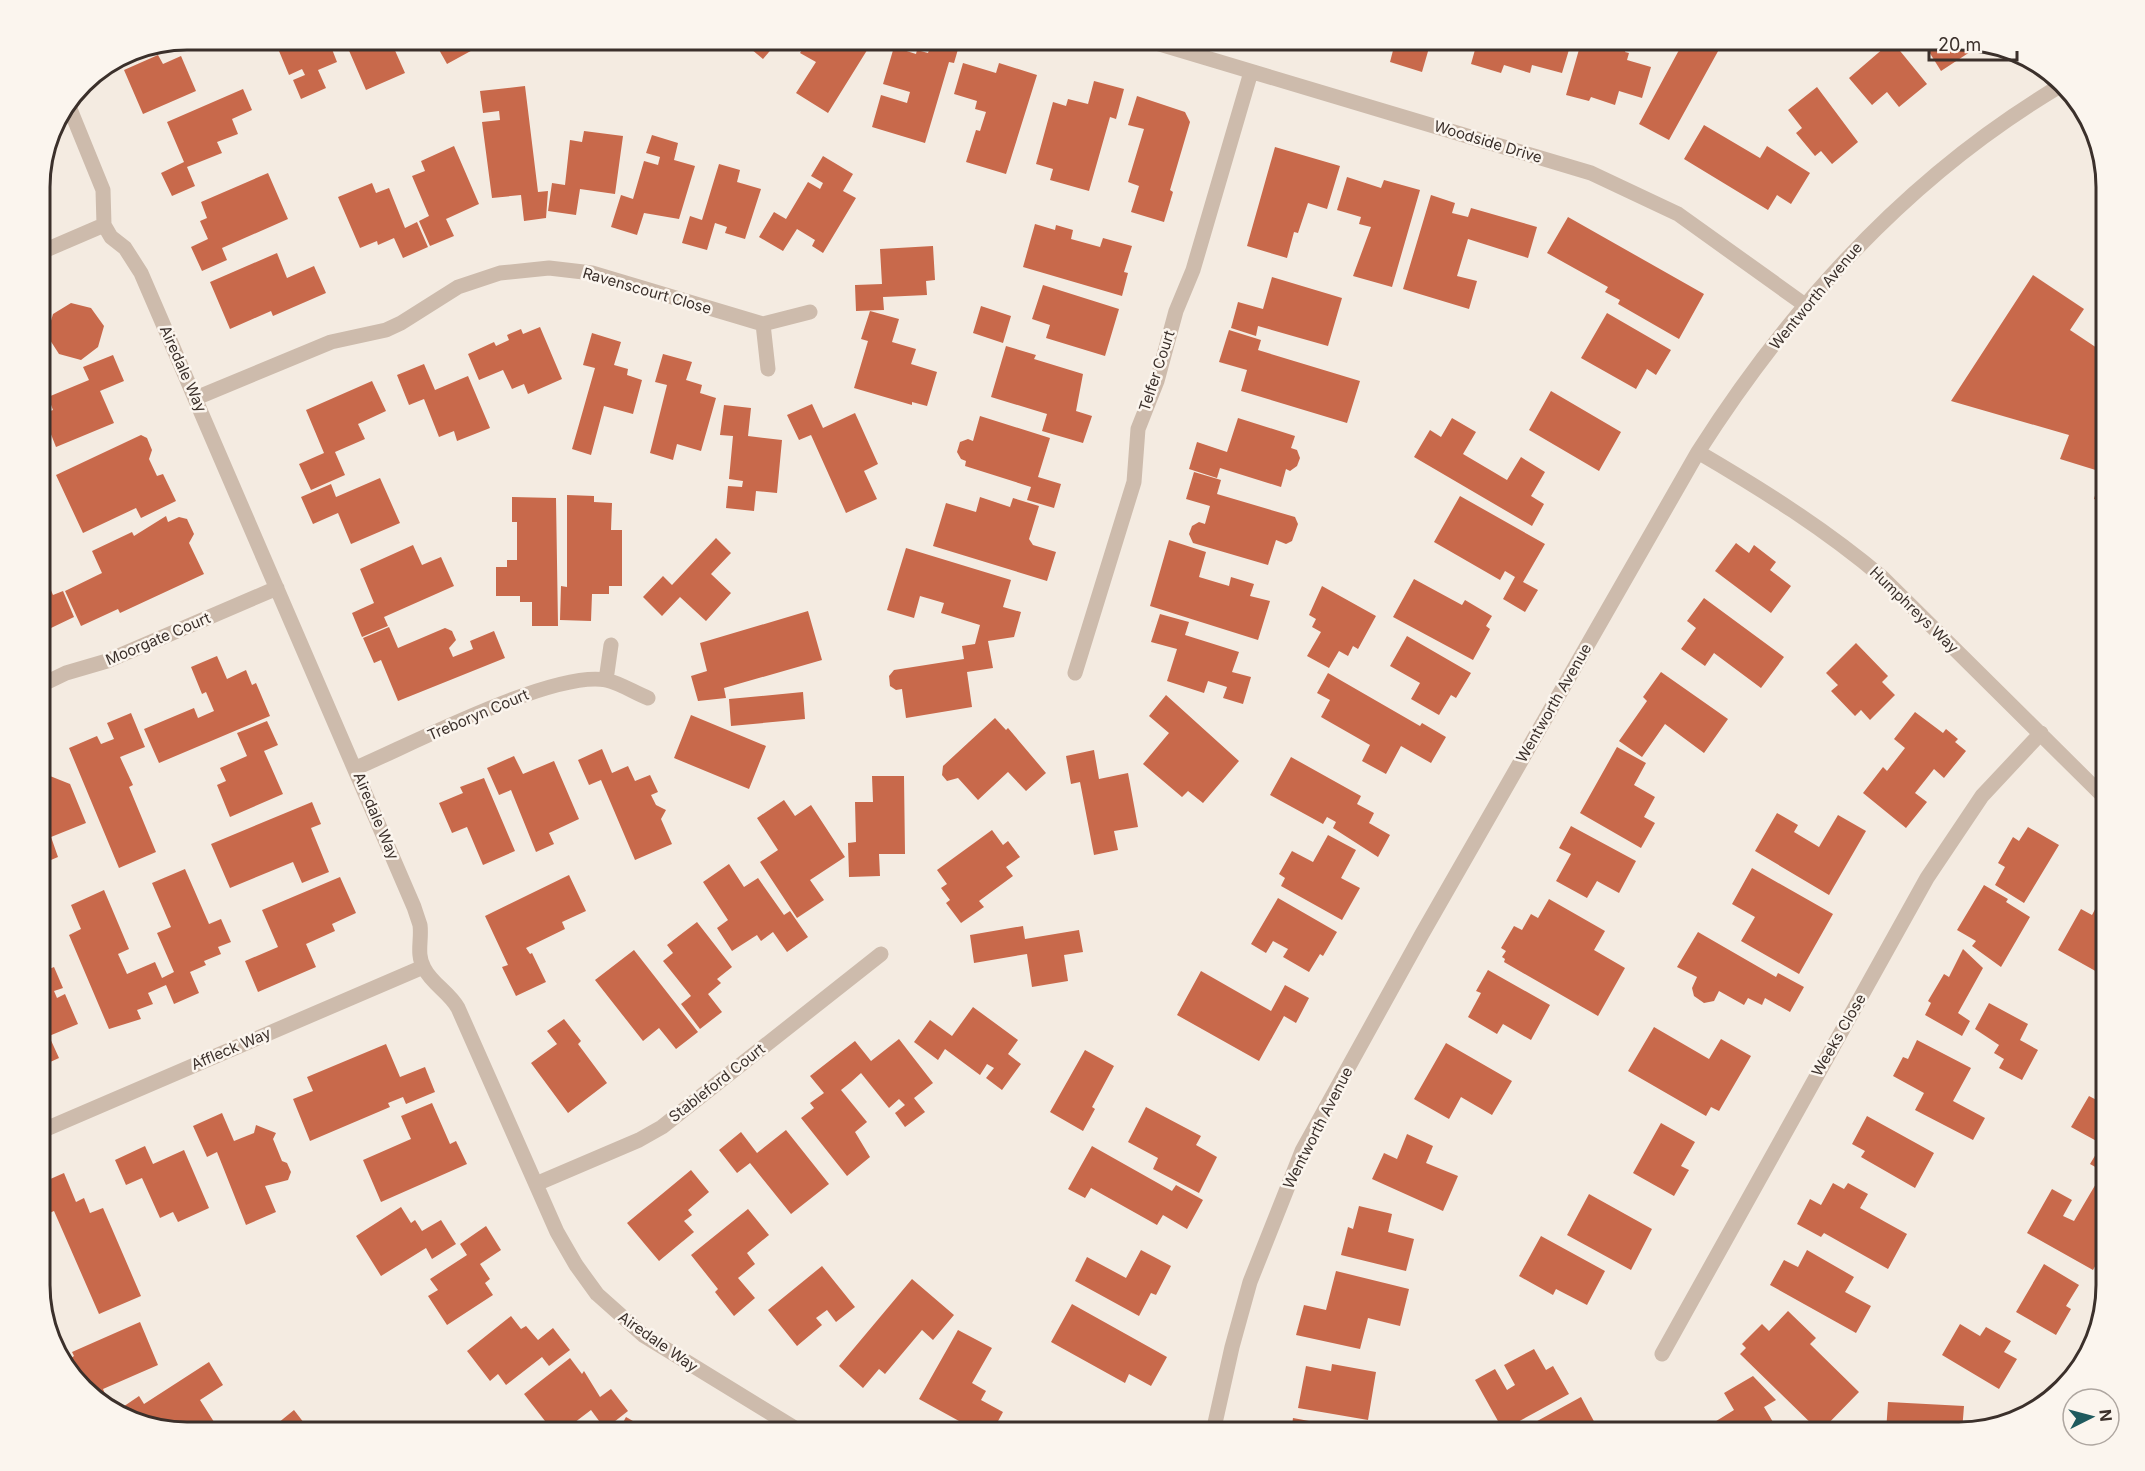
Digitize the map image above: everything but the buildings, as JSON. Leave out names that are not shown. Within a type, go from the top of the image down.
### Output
[{"type":"street","name":"Woodside Drive","points":[[1179,50],[1561,164],[1615,183],[1678,214],[1805,305]]},
{"type":"street","name":"Telfer Court","points":[[1075,673],[1134,482],[1138,429],[1157,381],[1176,311],[1193,270],[1251,72]]},
{"type":"street","name":"Wentworth Avenue","points":[[1215,1422],[1232,1347],[1250,1282],[1302,1151],[1422,934],[1698,452],[1728,404],[1805,305],[1862,242],[1915,192],[1967,148],[2055,90]]},
{"type":"street","points":[[50,248],[104,225],[103,190],[72,113]]},
{"type":"street","name":"Airedale Way","points":[[104,225],[111,237],[133,258],[356,768],[414,906],[420,927],[419,951],[423,967],[431,979],[452,997],[458,1008],[536,1184],[576,1265],[613,1310],[644,1335],[684,1362],[784,1422]]},
{"type":"street","name":"Ravenscourt Close","points":[[196,398],[331,342],[386,330],[458,287],[500,273],[523,269],[549,268],[592,273],[763,324]]},
{"type":"street","points":[[768,369],[763,324],[810,312]]},
{"type":"street","name":"Humphreys Way","points":[[1698,452],[1770,494],[1850,549],[1883,578],[2096,789]]},
{"type":"street","name":"Moorgate Court","points":[[50,681],[66,673],[107,661],[277,588]]},
{"type":"street","points":[[606,680],[611,645]]},
{"type":"street","name":"Treboryn Court","points":[[356,768],[535,691],[575,681],[606,680],[648,698]]},
{"type":"street","name":"Weeks Close","points":[[1662,1354],[1927,878],[1982,796],[2040,733]]},
{"type":"street","name":"Stableford Court","points":[[536,1184],[639,1140],[662,1127],[881,954]]},
{"type":"street","name":"Affleck Way","points":[[50,1127],[423,967]]}]
